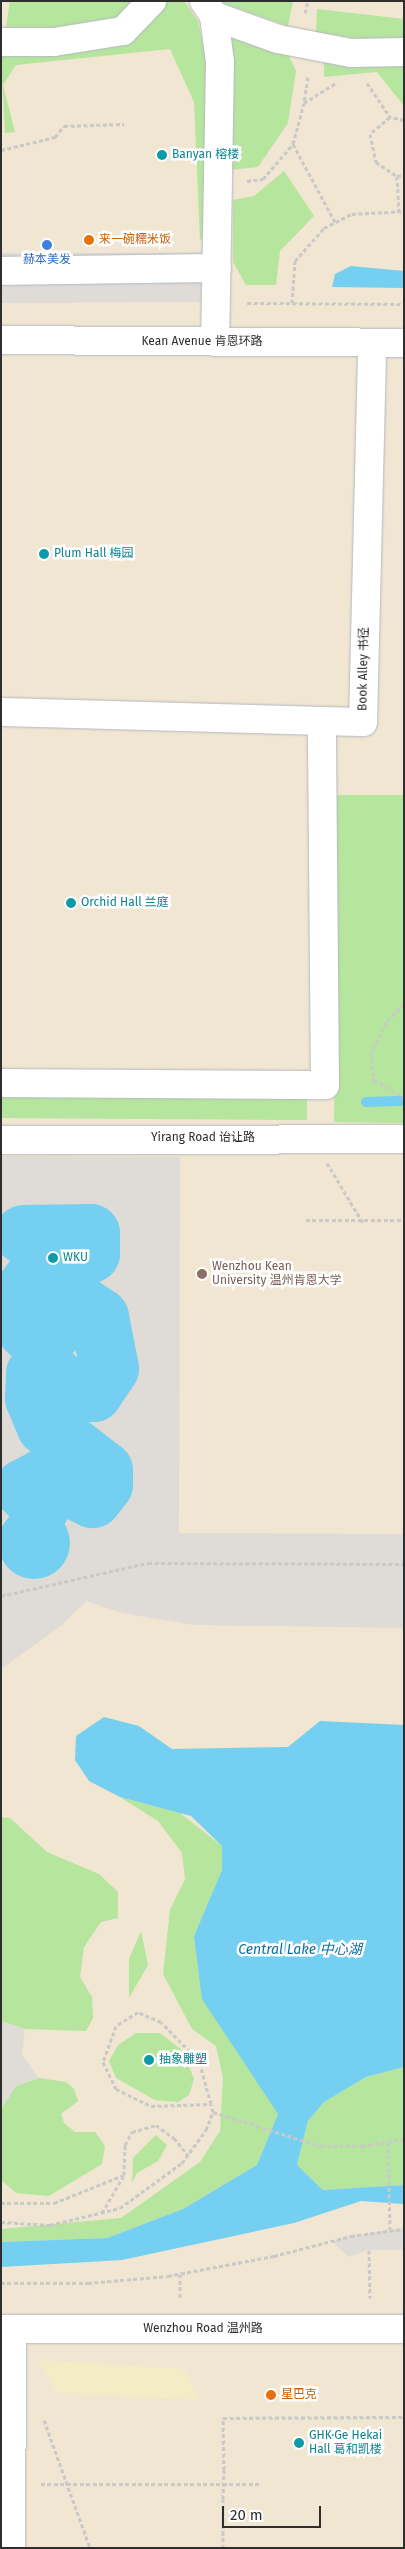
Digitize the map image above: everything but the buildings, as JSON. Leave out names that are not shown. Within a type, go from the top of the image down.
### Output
[{"type":"street","points":[[1,42],[54,42],[124,31],[152,1]]},
{"type":"street","points":[[209,8],[298,43],[351,53],[404,52]]},
{"type":"street","points":[[209,8],[220,62],[215,342]]},
{"type":"street","points":[[1,271],[217,268]]},
{"type":"street","name":"Kean Avenue 肯恩环路","points":[[1,340],[404,343]]},
{"type":"street","name":"Book Alley 书径","points":[[1,712],[363,722],[372,343]]},
{"type":"street","points":[[1,1082],[326,1085],[322,721]]},
{"type":"street","name":"Yirang Road 诒让路","points":[[1,1140],[404,1139]]},
{"type":"street","points":[[6,2329],[11,2548]]},
{"type":"street","name":"Wenzhou Road 温州路","points":[[6,2329],[404,2329]]},
{"type":"path","points":[[218,186],[263,179],[293,144],[304,103],[308,72],[298,43]]},
{"type":"path","points":[[363,77],[390,117],[404,120]]},
{"type":"path","points":[[304,103],[346,80]]},
{"type":"path","points":[[390,117],[370,134],[376,162],[397,176],[404,175]]},
{"type":"path","points":[[1,150],[55,137],[64,126],[124,124]]},
{"type":"path","points":[[293,144],[335,222]]},
{"type":"path","points":[[397,176],[399,211]]},
{"type":"path","points":[[292,303],[295,261],[335,222],[352,214],[404,211]]},
{"type":"path","points":[[216,302],[404,304]]},
{"type":"path","points":[[404,1004],[386,1022],[371,1053],[374,1080],[404,1097]]},
{"type":"path","points":[[327,1163],[363,1223]]},
{"type":"path","points":[[306,1220],[404,1220]]},
{"type":"path","points":[[1,1596],[148,1563],[404,1564]]},
{"type":"path","points":[[1,2222],[50,2225],[120,2208],[188,2155],[213,2112],[211,2104],[199,2061],[161,2022],[138,2012],[116,2026],[103,2062],[116,2089],[151,2106],[211,2104]]},
{"type":"path","points":[[213,2112],[268,2126],[320,2146],[388,2143],[404,2139]]},
{"type":"path","points":[[102,2213],[124,2175],[125,2145],[132,2132],[156,2125],[174,2138],[188,2155]]},
{"type":"path","points":[[388,2143],[390,2228]]},
{"type":"path","points":[[1,2203],[54,2203],[124,2175]]},
{"type":"path","points":[[1,2283],[88,2283],[168,2276],[390,2228],[404,2229]]},
{"type":"path","points":[[369,2250],[371,2329]]},
{"type":"path","points":[[41,2411],[90,2548]]},
{"type":"path","points":[[223,2548],[224,2418],[404,2417]]},
{"type":"path","points":[[11,2484],[262,2484]]},
{"type":"shaded area","name":"Wenzhou Kean University 温州肯恩大学","points":[[1,1],[404,1],[404,2548],[1,2548]]},
{"type":"shaded area","points":[[1,253],[217,253],[216,302],[1,303]]},
{"type":"shaded area","points":[[1,1156],[180,1157],[179,1533],[404,1534],[404,1628],[194,1625],[122,1613],[86,1601],[62,1625],[1,1669],[1,1561],[9,1570],[7,1517],[1,1525]]},
{"type":"shaded area","points":[[1,2021],[25,2029],[22,2055],[39,2078],[16,2086],[1,2109]]},
{"type":"shaded area","points":[[390,2229],[404,2229],[404,2250],[369,2250],[349,2257],[332,2241]]},
{"type":"green space","points":[[10,1],[184,1],[198,21],[207,63],[208,234],[200,240],[194,102],[170,49],[16,65],[3,85],[15,132],[5,133],[1,59]]},
{"type":"green space","points":[[216,1],[293,1],[288,26]]},
{"type":"green space","points":[[317,9],[404,19],[404,44],[316,34]]},
{"type":"green space","points":[[230,34],[289,56],[296,71],[288,123],[258,167],[229,170]]},
{"type":"green space","points":[[324,61],[404,65],[404,106],[377,72],[324,77]]},
{"type":"green space","points":[[284,171],[314,216],[280,251],[276,285],[246,285],[233,262],[233,200],[254,196]]},
{"type":"green space","points":[[337,795],[404,795],[404,1123],[334,1122]]},
{"type":"green space","points":[[1,1093],[307,1094],[307,1120],[1,1118]]},
{"type":"green space","points":[[120,1797],[180,1813],[222,1846],[222,1870],[194,1936],[278,2114],[257,2165],[183,2209],[107,2238],[1,2242],[1,2229],[121,2218],[200,2162],[220,2131],[223,2078],[216,2046],[192,2029],[163,1974],[170,1910],[185,1879],[182,1853],[158,1821]]},
{"type":"green space","points":[[1,1817],[10,1818],[47,1852],[99,1874],[118,1892],[118,1918],[101,1922],[84,1947],[80,1977],[92,1997],[93,2018],[86,2031],[25,2029],[1,2021]]},
{"type":"green space","points":[[141,1931],[148,1965],[129,1998],[129,1959]]},
{"type":"green space","points":[[136,2033],[160,2033],[182,2050],[194,2079],[189,2095],[178,2102],[155,2100],[116,2078],[109,2061],[118,2045]]},
{"type":"green space","points":[[404,2067],[404,2185],[323,2190],[297,2165],[308,2121],[324,2102],[366,2077]]},
{"type":"green space","points":[[39,2078],[66,2082],[74,2089],[78,2101],[61,2114],[64,2123],[75,2132],[95,2132],[105,2146],[102,2164],[49,2196],[16,2193],[1,2180],[1,2109],[16,2086]]},
{"type":"green space","points":[[156,2135],[167,2145],[158,2161],[137,2173],[132,2183],[133,2158]]},
{"type":"sand","points":[[38,2360],[184,2369],[198,2400],[57,2392]]},
{"type":"water","points":[[351,266],[404,271],[404,288],[332,287],[335,274]]},
{"type":"water","points":[[34,1507],[54,1513],[64,1523],[70,1543],[64,1563],[54,1573],[34,1579],[14,1573],[4,1563],[-2,1543],[4,1523],[14,1513]]},
{"type":"water","name":"Central Lake 中心湖","points":[[104,1717],[139,1726],[172,1749],[288,1747],[320,1721],[404,1725],[404,2067],[366,2077],[324,2102],[308,2121],[297,2165],[323,2190],[404,2185],[404,2204],[361,2201],[294,2223],[122,2260],[1,2267],[1,2242],[107,2238],[183,2209],[257,2165],[278,2114],[202,1999],[194,1936],[222,1870],[222,1846],[191,1816],[120,1797],[89,1781],[75,1760],[76,1736]]},
{"type":"waterway","points":[[366,1102],[404,1101]]},
{"type":"waterway","points":[[23,1234],[90,1233],[90,1253],[41,1267],[22,1293],[22,1315],[27,1330],[54,1329],[81,1305],[99,1317],[109,1368],[93,1392],[66,1387],[45,1368],[35,1373],[34,1398],[46,1426],[103,1470],[103,1484],[92,1498],[46,1476],[23,1488],[40,1506]]},
{"type":"place","name":"Banyan 榕楼","points":[[162,155]]},
{"type":"place","name":"来一碗糯米饭","points":[[89,240]]},
{"type":"place","name":"赫本美发","points":[[47,245]]},
{"type":"place","name":"Plum Hall 梅园","points":[[44,554]]},
{"type":"place","name":"Orchid Hall 兰庭","points":[[71,903]]},
{"type":"place","name":"WKU","points":[[53,1258]]},
{"type":"place","name":"Wenzhou Kean University 温州肯恩大学","points":[[202,1274]]},
{"type":"place","name":"抽象雕塑","points":[[149,2060]]},
{"type":"place","name":"星巴克","points":[[271,2395]]},
{"type":"place","name":"GHK·Ge Hekai Hall 葛和凯楼","points":[[299,2443]]}]
